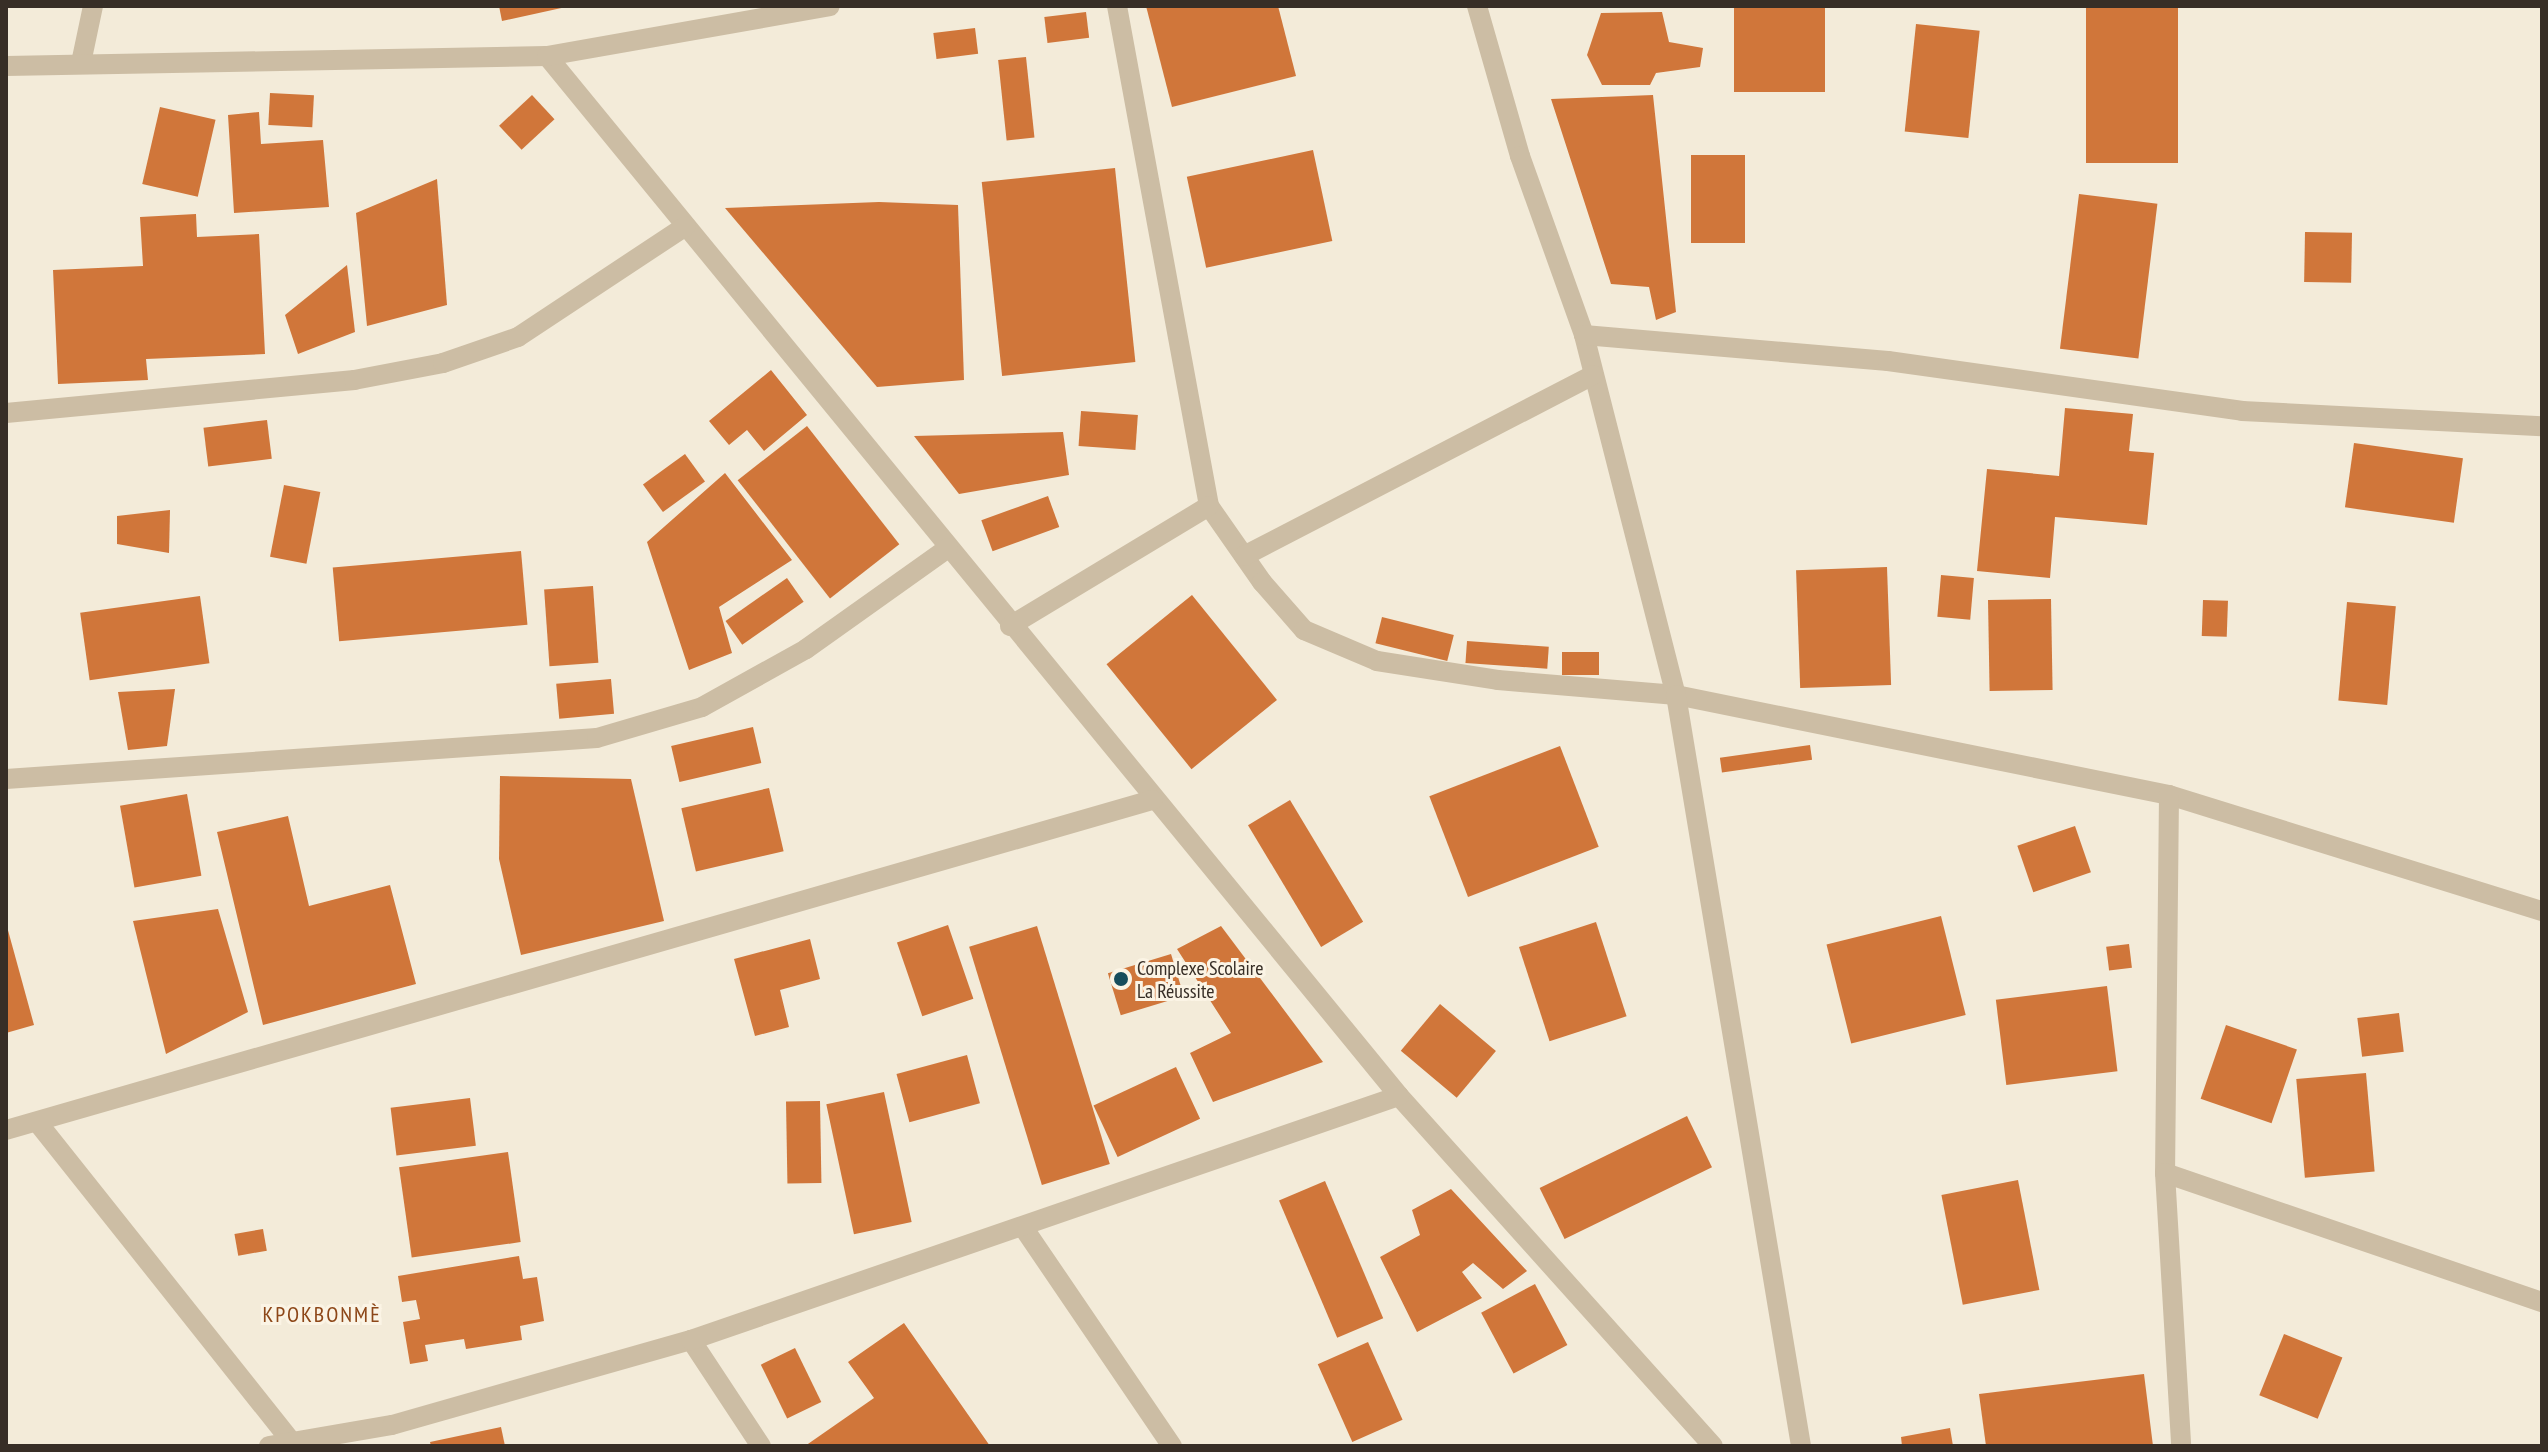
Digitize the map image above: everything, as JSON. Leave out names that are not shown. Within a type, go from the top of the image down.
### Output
[{"type":"street","points":[[81,63],[93,6]]},
{"type":"street","points":[[6,66],[547,56],[830,6]]},
{"type":"street","points":[[1117,6],[1209,506],[1244,556],[1304,630],[1377,661],[1498,680],[1676,695],[2169,795],[2542,911]]},
{"type":"street","points":[[1477,6],[1520,156],[1584,335],[1676,695],[1801,1446]]},
{"type":"street","points":[[547,56],[1152,800],[1399,1096],[1713,1446]]},
{"type":"street","points":[[6,413],[354,380],[443,363],[518,337],[686,226]]},
{"type":"street","points":[[1584,335],[1888,361],[2242,411],[2542,426]]},
{"type":"street","points":[[1244,556],[1593,375]]},
{"type":"street","points":[[1010,626],[1209,506]]},
{"type":"street","points":[[6,779],[597,738],[702,707],[806,649],[948,548]]},
{"type":"street","points":[[2169,795],[2165,1173],[2181,1446]]},
{"type":"street","points":[[6,1130],[1152,800]]},
{"type":"street","points":[[269,1446],[392,1425],[691,1340],[1399,1096]]},
{"type":"street","points":[[38,1123],[293,1443]]},
{"type":"street","points":[[2165,1173],[2542,1302]]},
{"type":"street","points":[[1023,1227],[1172,1446]]},
{"type":"street","points":[[691,1340],[761,1446]]},
{"type":"building","points":[[499,6],[566,6],[566,7],[502,21]]},
{"type":"building","points":[[1146,6],[1278,6],[1296,76],[1172,107]]},
{"type":"building","points":[[1734,6],[1825,6],[1825,92],[1734,92]]},
{"type":"building","points":[[2086,6],[2178,6],[2178,163],[2086,163]]},
{"type":"building","points":[[1086,12],[1089,38],[1047,43],[1044,17]]},
{"type":"building","points":[[1662,12],[1669,42],[1703,48],[1700,67],[1656,73],[1650,85],[1602,85],[1587,55],[1601,13]]},
{"type":"building","points":[[1916,24],[1980,31],[1968,138],[1905,131]]},
{"type":"building","points":[[975,28],[978,54],[936,59],[933,33]]},
{"type":"building","points":[[1026,57],[1034,138],[1007,140],[998,60]]},
{"type":"building","points":[[270,93],[314,95],[312,127],[268,125]]},
{"type":"building","points":[[532,95],[555,119],[522,150],[499,126]]},
{"type":"building","points":[[1653,95],[1676,312],[1656,320],[1649,287],[1611,284],[1551,99]]},
{"type":"building","points":[[160,107],[216,120],[198,197],[142,184]]},
{"type":"building","points":[[259,112],[261,144],[323,140],[329,207],[234,213],[228,115]]},
{"type":"building","points":[[1313,150],[1332,241],[1206,268],[1187,177]]},
{"type":"building","points":[[1691,155],[1745,155],[1745,243],[1691,243]]},
{"type":"building","points":[[1115,168],[1135,362],[1002,376],[982,182]]},
{"type":"building","points":[[437,179],[447,305],[367,326],[356,213]]},
{"type":"building","points":[[2079,194],[2157,204],[2138,358],[2060,349]]},
{"type":"building","points":[[879,202],[958,205],[964,380],[877,387],[725,208]]},
{"type":"building","points":[[196,214],[197,237],[259,234],[265,354],[146,359],[148,380],[58,384],[53,270],[143,266],[140,217]]},
{"type":"building","points":[[2305,232],[2352,233],[2351,283],[2304,282]]},
{"type":"building","points":[[347,265],[355,332],[298,354],[285,315]]},
{"type":"building","points":[[771,370],[807,415],[764,451],[747,430],[729,445],[709,421]]},
{"type":"building","points":[[2065,408],[2133,414],[2129,451],[2154,453],[2147,525],[2055,517],[2050,578],[1977,571],[1987,469],[2059,476]]},
{"type":"building","points":[[1081,411],[1138,415],[1135,450],[1079,446]]},
{"type":"building","points":[[267,420],[272,459],[208,467],[203,428]]},
{"type":"building","points":[[807,426],[899,544],[830,598],[738,480]]},
{"type":"building","points":[[1063,432],[1069,475],[959,494],[914,436]]},
{"type":"building","points":[[2354,443],[2463,458],[2454,523],[2345,507]]},
{"type":"building","points":[[685,454],[705,482],[663,512],[643,485]]},
{"type":"building","points":[[725,473],[792,560],[719,607],[732,653],[689,670],[647,542]]},
{"type":"building","points":[[284,485],[320,492],[306,564],[270,557]]},
{"type":"building","points":[[1048,496],[1059,527],[993,551],[981,520]]},
{"type":"building","points":[[170,510],[169,553],[117,544],[117,516]]},
{"type":"building","points":[[521,551],[527,625],[339,641],[333,567]]},
{"type":"building","points":[[1887,567],[1891,685],[1800,688],[1796,570]]},
{"type":"building","points":[[1941,575],[1974,578],[1970,620],[1937,617]]},
{"type":"building","points":[[787,578],[804,602],[742,645],[726,621]]},
{"type":"building","points":[[593,586],[598,663],[549,666],[544,589]]},
{"type":"building","points":[[1192,595],[1277,700],[1191,769],[1107,664]]},
{"type":"building","points":[[200,596],[209,663],[90,680],[80,613]]},
{"type":"building","points":[[2051,599],[2053,690],[1990,691],[1988,600]]},
{"type":"building","points":[[2203,600],[2228,601],[2227,637],[2202,636]]},
{"type":"building","points":[[2347,602],[2396,606],[2387,705],[2338,701]]},
{"type":"building","points":[[1382,617],[1454,635],[1447,661],[1375,643]]},
{"type":"building","points":[[1467,641],[1549,647],[1547,669],[1465,663]]},
{"type":"building","points":[[1562,652],[1599,652],[1599,675],[1562,675]]},
{"type":"building","points":[[611,679],[614,714],[559,719],[556,684]]},
{"type":"building","points":[[175,689],[167,746],[128,750],[118,692]]},
{"type":"building","points":[[753,727],[761,763],[679,782],[671,746]]},
{"type":"building","points":[[1810,745],[1812,760],[1722,773],[1720,758]]},
{"type":"building","points":[[1560,746],[1599,847],[1468,897],[1429,796]]},
{"type":"building","points":[[500,776],[631,779],[664,921],[521,955],[499,859]]},
{"type":"building","points":[[769,788],[784,851],[696,872],[681,808]]},
{"type":"building","points":[[187,794],[201,876],[134,888],[120,806]]},
{"type":"building","points":[[1290,800],[1363,922],[1321,947],[1248,825]]},
{"type":"building","points":[[288,816],[309,906],[390,885],[416,984],[263,1025],[217,832]]},
{"type":"building","points":[[2075,826],[2091,872],[2033,892],[2017,846]]},
{"type":"building","points":[[218,909],[248,1012],[166,1054],[133,921]]},
{"type":"building","points":[[1941,916],[1966,1015],[1851,1044],[1827,945]]},
{"type":"building","points":[[1596,922],[1627,1016],[1550,1041],[1519,947]]},
{"type":"building","points":[[6,923],[34,1025],[6,1033]]},
{"type":"building","points":[[948,925],[973,999],[922,1016],[897,943]]},
{"type":"building","points":[[1037,926],[1110,1164],[1042,1185],[969,947]]},
{"type":"building","points":[[1221,926],[1323,1062],[1213,1102],[1190,1053],[1231,1033],[1177,949]]},
{"type":"building","points":[[810,939],[820,979],[780,990],[789,1027],[755,1036],[734,959]]},
{"type":"building","points":[[2129,944],[2132,968],[2109,971],[2106,947]]},
{"type":"building","points":[[1171,954],[1184,996],[1121,1015],[1108,973]]},
{"type":"building","points":[[2107,986],[2117,1071],[2006,1085],[1996,1000]]},
{"type":"building","points":[[1440,1004],[1496,1051],[1457,1098],[1401,1051]]},
{"type":"building","points":[[2399,1013],[2404,1052],[2362,1057],[2357,1018]]},
{"type":"building","points":[[2226,1025],[2297,1049],[2272,1123],[2201,1099]]},
{"type":"building","points":[[967,1055],[980,1103],[909,1122],[896,1074]]},
{"type":"building","points":[[1176,1067],[1200,1119],[1118,1157],[1094,1105]]},
{"type":"building","points":[[2366,1073],[2375,1172],[2305,1178],[2296,1079]]},
{"type":"building","points":[[884,1092],[912,1222],[854,1234],[826,1104]]},
{"type":"building","points":[[470,1098],[476,1146],[396,1155],[391,1108]]},
{"type":"building","points":[[820,1101],[821,1183],[787,1184],[786,1102]]},
{"type":"building","points":[[1687,1116],[1712,1167],[1565,1239],[1540,1188]]},
{"type":"building","points":[[508,1152],[521,1242],[412,1257],[399,1167]]},
{"type":"building","points":[[2018,1180],[2039,1290],[1963,1305],[1941,1195]]},
{"type":"building","points":[[1325,1181],[1383,1318],[1337,1338],[1279,1201]]},
{"type":"building","points":[[1451,1189],[1527,1271],[1503,1289],[1473,1263],[1462,1272],[1482,1298],[1417,1332],[1380,1257],[1420,1235],[1412,1210]]},
{"type":"building","points":[[263,1229],[267,1251],[238,1256],[234,1234]]},
{"type":"building","points":[[519,1256],[523,1279],[537,1277],[544,1321],[520,1326],[522,1340],[466,1349],[464,1339],[425,1345],[428,1361],[410,1364],[403,1322],[420,1319],[416,1300],[402,1302],[398,1276]]},
{"type":"building","points":[[1535,1284],[1567,1345],[1514,1374],[1481,1313]]},
{"type":"building","points":[[904,1323],[990,1446],[805,1446],[874,1398],[848,1362]]},
{"type":"building","points":[[2284,1334],[2342,1358],[2318,1419],[2259,1395]]},
{"type":"building","points":[[1368,1342],[1403,1420],[1352,1442],[1318,1364]]},
{"type":"building","points":[[795,1348],[821,1402],[787,1419],[761,1365]]},
{"type":"building","points":[[2144,1374],[2153,1446],[1986,1446],[1979,1394]]},
{"type":"building","points":[[501,1427],[505,1446],[431,1446],[430,1442]]},
{"type":"building","points":[[1950,1428],[1953,1446],[1902,1446],[1901,1437]]},
{"type":"place","name":"Complexe Scolaire La Réussite","points":[[1121,979]]},
{"type":"district","name":"KPOKBONMÈ","points":[[322,1315]]}]
